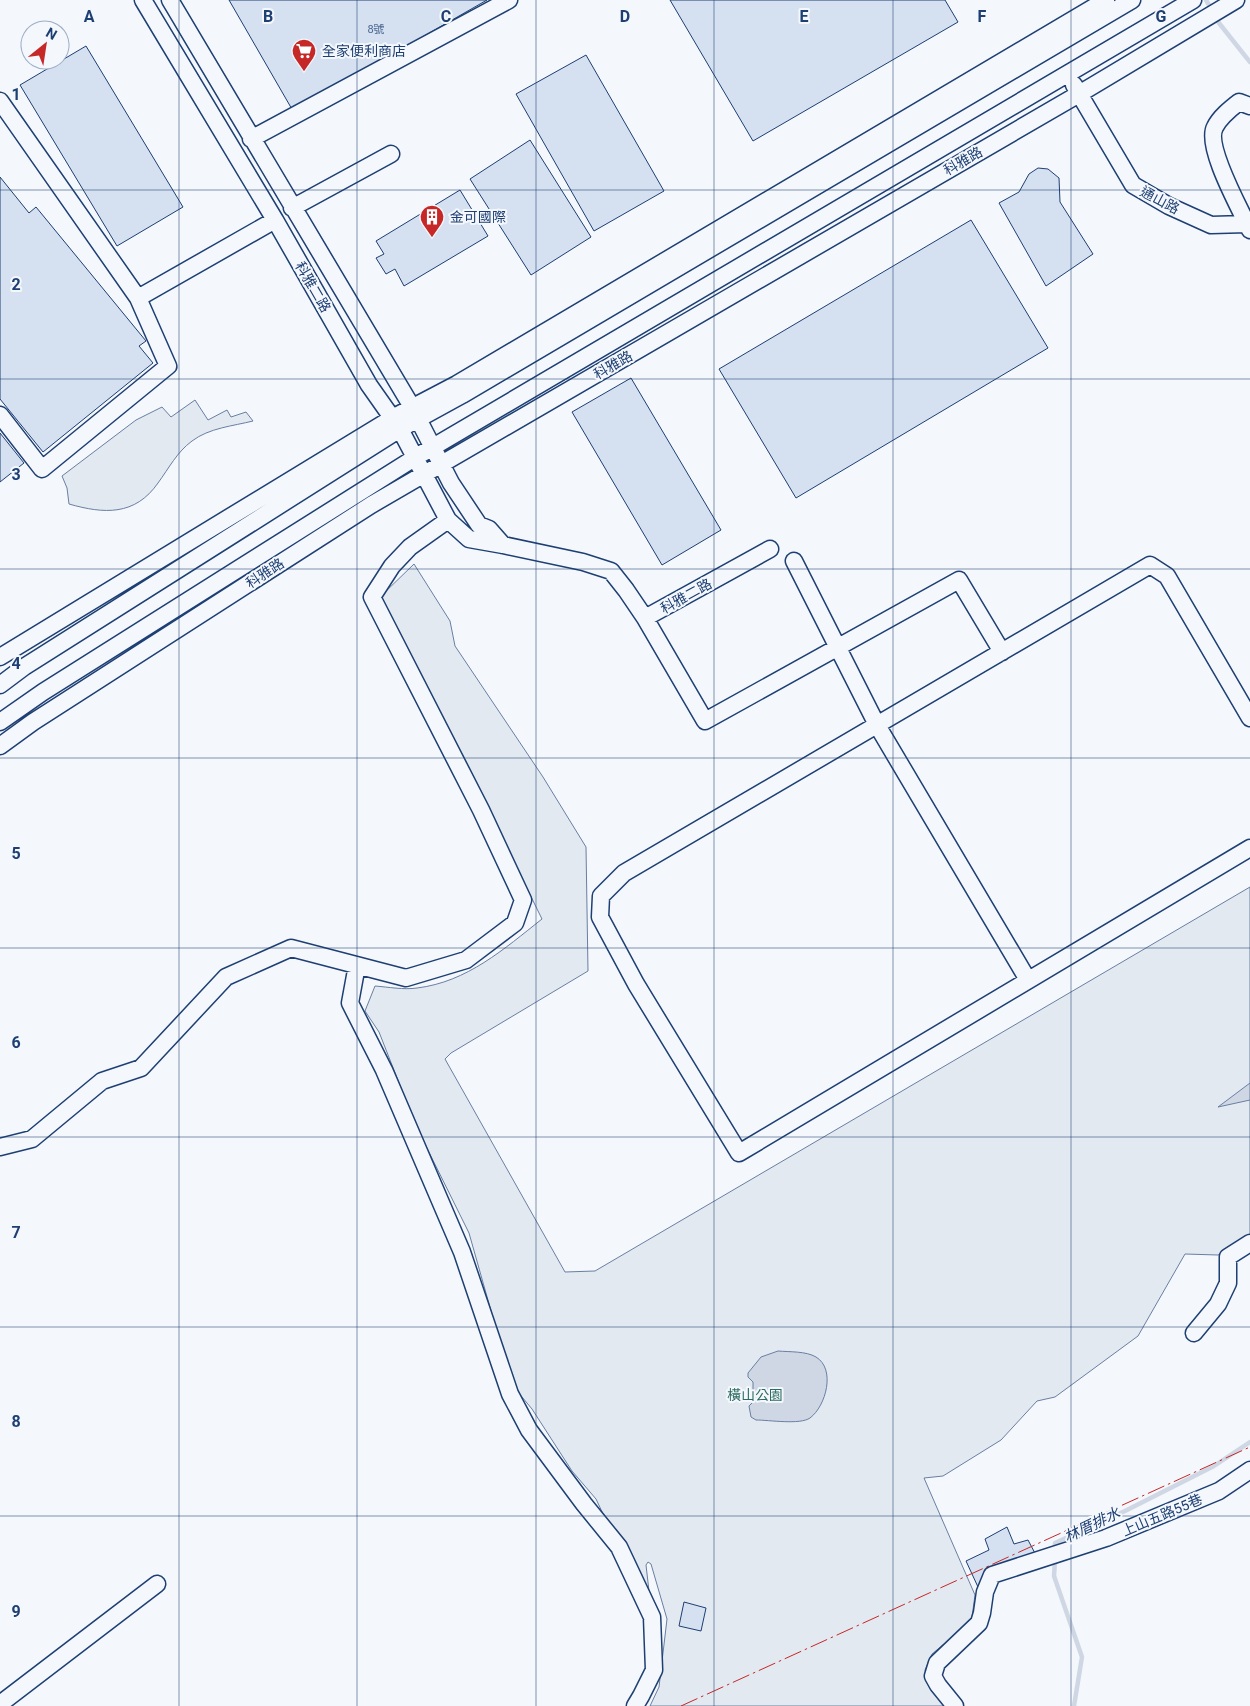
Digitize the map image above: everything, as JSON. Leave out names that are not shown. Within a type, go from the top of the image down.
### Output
[{"type":"street","name":"科雅二路","points":[[143,0],[275,220],[369,385],[397,423],[448,520],[469,540],[503,545],[583,562],[610,571],[645,618],[770,549]]},
{"type":"street","name":"科雅二路","points":[[170,0],[414,413],[451,483],[479,526],[489,529],[503,545]]},
{"type":"street","points":[[251,139],[509,0]]},
{"type":"street","points":[[0,657],[414,413],[457,384],[1106,0]]},
{"type":"street","points":[[414,413],[471,390],[1132,0]]},
{"type":"street","name":"科雅路","points":[[0,722],[43,692],[416,457],[1192,0]]},
{"type":"street","name":"科雅路","points":[[0,746],[33,722],[371,505],[1079,94],[1229,4]]},
{"type":"street","name":"通山路","points":[[1068,74],[1133,185],[1169,206],[1211,225],[1248,227]]},
{"type":"street","points":[[0,101],[138,298],[168,366],[42,468],[0,416]]},
{"type":"street","points":[[1248,227],[1216,156],[1212,138],[1214,127],[1228,110],[1239,102],[1250,106]]},
{"type":"street","points":[[292,208],[392,154]]},
{"type":"street","points":[[138,298],[275,220]]},
{"type":"street","points":[[0,685],[397,423]]},
{"type":"street","points":[[0,1147],[32,1139],[102,1081],[141,1068],[226,977],[291,948],[406,978],[466,960],[515,923],[523,900],[481,810],[372,597],[392,566],[410,547],[448,520]]},
{"type":"street","points":[[794,561],[877,725],[1028,980]]},
{"type":"street","points":[[1250,718],[1167,576],[1150,565],[624,873],[601,896],[600,917],[636,984],[739,1153],[1250,848]]},
{"type":"street","points":[[645,618],[705,721],[959,580],[1002,652]]},
{"type":"street","points":[[357,965],[350,1002],[384,1070],[462,1252],[510,1394],[529,1430],[584,1504],[619,1547],[652,1617],[654,1670],[635,1706]]},
{"type":"street","points":[[1194,1333],[1218,1304],[1228,1283],[1228,1257],[1250,1243]]},
{"type":"street","name":"上山五路55巷","points":[[954,1706],[933,1676],[937,1663],[979,1623],[985,1592],[992,1575],[1106,1538],[1219,1491],[1250,1470]]},
{"type":"street","points":[[2,1702],[157,1584]]},
{"type":"green space","points":[[195,400],[208,420],[227,410],[231,417],[246,412],[253,421],[213,430],[192,441],[178,455],[149,494],[129,507],[118,510],[94,510],[69,504],[67,488],[62,476],[136,420],[162,407],[171,417]]},
{"type":"green space","name":"橫山公園","points":[[414,564],[450,621],[455,646],[543,777],[586,847],[588,971],[451,1053],[445,1059],[565,1272],[595,1271],[1250,887],[1250,1238],[1218,1255],[1185,1254],[1138,1336],[1055,1397],[1037,1401],[1001,1440],[943,1476],[924,1478],[975,1595],[972,1617],[962,1629],[932,1654],[925,1670],[929,1685],[945,1706],[650,1706],[659,1687],[667,1619],[651,1564],[648,1562],[646,1565],[652,1617],[596,1499],[572,1471],[532,1409],[512,1385],[469,1233],[416,1126],[379,1032],[365,1011],[375,986],[412,989],[435,985],[452,979],[484,963],[542,919],[460,753],[380,612],[381,596]]},
{"type":"shaded area","points":[[1250,1083],[1250,1100],[1218,1107]]},
{"type":"shaded area","points":[[778,1351],[812,1355],[822,1363],[826,1370],[827,1378],[824,1397],[816,1412],[810,1418],[792,1422],[756,1420],[751,1417],[749,1406],[753,1402],[753,1382],[748,1377],[748,1373],[761,1357]]},
{"type":"building","points":[[229,0],[487,0],[293,111]]},
{"type":"building","points":[[670,0],[945,0],[958,22],[753,141]]},
{"type":"building","points":[[86,46],[183,207],[117,246],[20,85],[45,70],[70,70],[70,55]]},
{"type":"building","points":[[586,55],[664,191],[594,231],[516,94]]},
{"type":"building","points":[[530,140],[591,237],[531,275],[470,179]]},
{"type":"building","points":[[1038,168],[1048,169],[1059,178],[1060,202],[1093,254],[1046,286],[999,203],[1019,192],[1029,174]]},
{"type":"building","points":[[0,177],[29,213],[36,207],[146,341],[139,346],[153,363],[43,452],[0,399]]},
{"type":"building","name":"金可國際","points":[[460,190],[488,236],[404,286],[395,269],[386,274],[376,258],[384,254],[376,241]]},
{"type":"building","points":[[971,220],[1048,348],[796,498],[719,369]]},
{"type":"building","points":[[631,378],[721,530],[662,565],[572,412]]},
{"type":"building","points":[[0,433],[24,463],[0,482]]},
{"type":"building","points":[[1007,1527],[1014,1544],[1028,1540],[1037,1557],[986,1573],[978,1587],[966,1561],[989,1550],[985,1539]]},
{"type":"building","points":[[684,1602],[706,1608],[701,1631],[679,1626]]},
{"type":"waterway","name":"林厝排水","points":[[1206,0],[1212,10]]},
{"type":"waterway","name":"林厝排水","points":[[1215,17],[1250,62]]},
{"type":"waterway","name":"林厝排水","points":[[1055,1552],[1055,1543],[1125,1511],[1214,1466],[1250,1442]]},
{"type":"waterway","name":"林厝排水","points":[[1055,1560],[1054,1576],[1082,1657],[1074,1706]]},
{"type":"power","points":[[681,1706],[1250,1447]]},
{"type":"place","name":"全家便利商店","points":[[304,72]]},
{"type":"place","name":"金可國際","points":[[432,238]]}]
